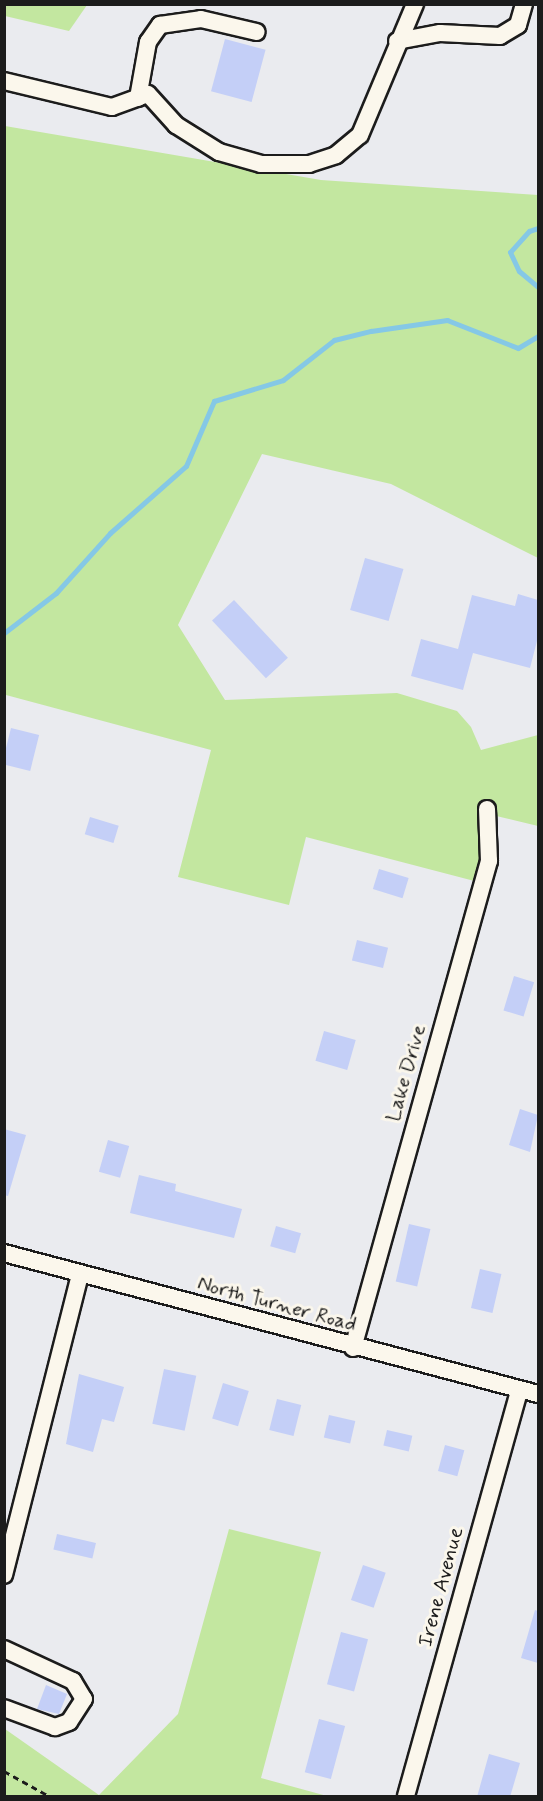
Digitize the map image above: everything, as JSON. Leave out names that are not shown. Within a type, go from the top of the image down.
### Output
[{"type":"street","points":[[4,81],[112,108],[148,94],[176,125],[219,152],[261,164],[309,164],[336,155],[360,135],[376,104],[397,41],[414,4]]},
{"type":"street","points":[[397,41],[440,33],[500,36],[518,25],[525,4]]},
{"type":"street","points":[[138,98],[148,42],[160,25],[201,19],[257,32]]},
{"type":"street","name":"Lake Drive","points":[[353,1348],[489,861],[487,808]]},
{"type":"street","name":"North Turner Road","points":[[4,1253],[353,1348],[538,1394]]},
{"type":"street","points":[[4,1575],[10,1528],[80,1274]]},
{"type":"street","name":"Irene Avenue","points":[[406,1797],[519,1390]]},
{"type":"street","points":[[4,1649],[74,1682],[84,1699],[69,1722],[55,1727],[4,1708]]},
{"type":"path","points":[[4,1771],[49,1797]]},
{"type":"green space","points":[[5,4],[87,5],[69,31],[5,16]]},
{"type":"green space","points":[[5,126],[321,180],[538,195],[538,558],[391,484],[262,454],[178,625],[225,700],[397,693],[457,711],[471,727],[481,750],[538,735],[538,826],[488,814],[482,883],[306,837],[289,905],[178,877],[211,750],[6,695],[5,698]]},
{"type":"green space","points":[[229,1529],[321,1552],[261,1778],[327,1796],[5,1796],[5,1729],[99,1795],[178,1714]]},
{"type":"building","points":[[225,39],[266,50],[252,102],[211,91]]},
{"type":"building","points":[[365,558],[403,569],[389,621],[350,610]]},
{"type":"building","points":[[518,594],[538,600],[538,637],[530,668],[473,653],[463,690],[411,676],[421,639],[458,649],[472,595],[515,606]]},
{"type":"building","points":[[234,600],[288,658],[266,678],[212,620]]},
{"type":"building","points":[[11,728],[39,735],[30,771],[4,764]]},
{"type":"building","points":[[90,817],[119,826],[113,843],[85,834]]},
{"type":"building","points":[[379,869],[409,878],[403,898],[373,889]]},
{"type":"building","points":[[357,940],[388,948],[383,968],[352,960]]},
{"type":"building","points":[[514,976],[534,982],[524,1017],[503,1010]]},
{"type":"building","points":[[324,1031],[356,1040],[347,1070],[315,1061]]},
{"type":"building","points":[[520,1109],[538,1115],[530,1152],[509,1145]]},
{"type":"building","points":[[4,1129],[26,1135],[8,1196],[4,1195]]},
{"type":"building","points":[[108,1140],[129,1146],[120,1178],[99,1172]]},
{"type":"building","points":[[139,1175],[176,1184],[175,1191],[242,1209],[234,1238],[130,1213]]},
{"type":"building","points":[[409,1224],[430,1229],[417,1286],[396,1281]]},
{"type":"building","points":[[276,1226],[301,1233],[295,1253],[270,1246]]},
{"type":"building","points":[[480,1269],[501,1274],[492,1313],[471,1308]]},
{"type":"building","points":[[164,1369],[196,1376],[185,1431],[152,1424]]},
{"type":"building","points":[[79,1374],[124,1387],[114,1422],[102,1419],[93,1452],[66,1444]]},
{"type":"building","points":[[223,1383],[249,1391],[238,1426],[212,1418]]},
{"type":"building","points":[[277,1399],[301,1405],[294,1436],[269,1430]]},
{"type":"building","points":[[329,1415],[355,1421],[350,1443],[324,1437]]},
{"type":"building","points":[[387,1430],[412,1436],[409,1451],[383,1446]]},
{"type":"building","points":[[445,1445],[464,1450],[457,1476],[438,1471]]},
{"type":"building","points":[[57,1534],[96,1543],[92,1559],[53,1550]]},
{"type":"building","points":[[363,1565],[386,1573],[374,1608],[351,1600]]},
{"type":"building","points":[[535,1610],[538,1611],[538,1663],[521,1658]]},
{"type":"building","points":[[341,1632],[368,1639],[354,1691],[327,1684]]},
{"type":"building","points":[[46,1685],[67,1694],[59,1714],[37,1709]]},
{"type":"building","points":[[319,1719],[345,1726],[331,1779],[305,1772]]},
{"type":"building","points":[[489,1754],[520,1763],[510,1797],[477,1797]]},
{"type":"waterway","points":[[538,228],[529,231],[510,252],[519,271],[538,287]]},
{"type":"waterway","points":[[4,633],[56,593],[110,533],[186,466],[214,401],[283,380],[334,340],[371,331],[447,320],[518,348],[538,336]]}]
